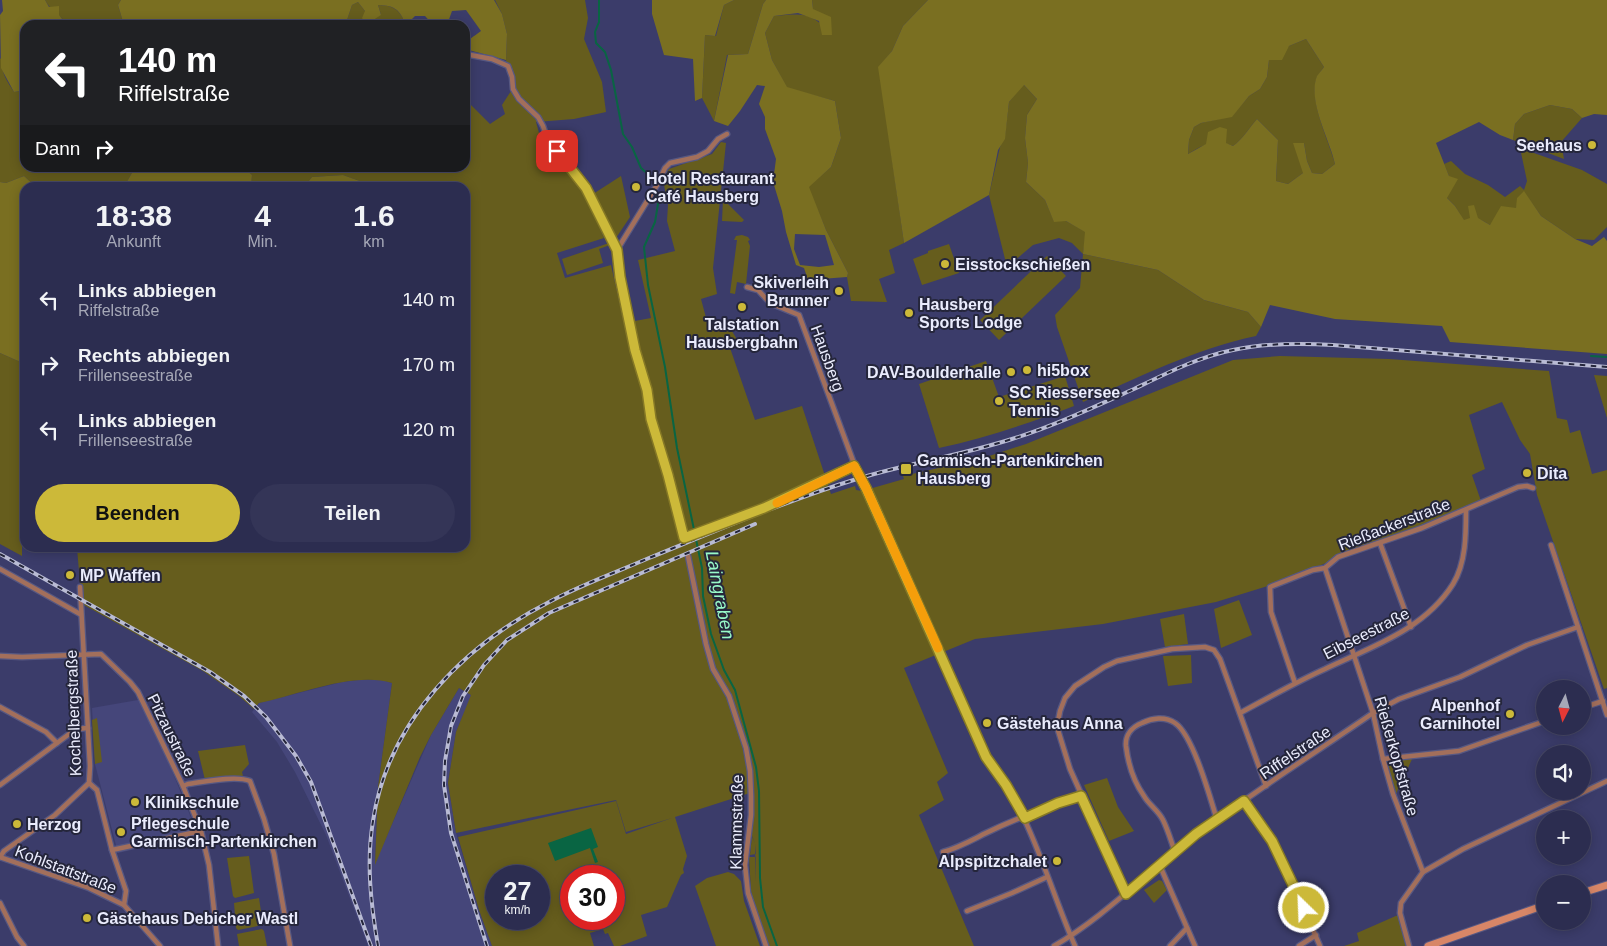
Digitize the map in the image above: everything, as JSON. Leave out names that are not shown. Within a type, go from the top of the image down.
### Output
[{"type":"main road","points":[[1591,890],[1607,885]]},
{"type":"main road","points":[[1428,946],[1536,908]]},
{"type":"street","points":[[470,55],[492,59],[508,66],[512,77],[513,89],[519,99],[538,117],[549,143],[586,188],[617,250],[620,277],[635,350],[647,390],[651,419],[684,538],[764,508],[854,466]]},
{"type":"street","points":[[617,250],[657,186],[665,168],[670,163],[708,151],[718,139],[728,134]]},
{"type":"street","name":"Hausberg","points":[[747,287],[758,290],[770,303],[799,315],[854,466],[866,488],[986,757],[1006,785],[1025,818],[1075,946]]},
{"type":"street","name":"Rießackerstraße","points":[[1295,683],[1271,612],[1270,587],[1313,570],[1325,568],[1338,557],[1380,544],[1518,487],[1527,486],[1533,488]]},
{"type":"street","name":"Eibseestraße","points":[[1240,713],[1295,683],[1380,644],[1411,627],[1440,601],[1454,583],[1460,569],[1466,533],[1466,510]]},
{"type":"street","points":[[1380,544],[1411,627]]},
{"type":"street","points":[[1551,545],[1607,715]]},
{"type":"street","name":"Klammstraße","points":[[688,556],[713,669],[729,696],[739,723],[750,771],[751,815],[745,865],[748,892],[766,946]]},
{"type":"street","name":"Rießerkopfstraße","points":[[1325,568],[1373,713],[1383,759],[1408,835],[1423,872]]},
{"type":"street","points":[[0,569],[80,614]]},
{"type":"street","name":"Kochelbergstraße","points":[[0,857],[4,851],[55,815],[88,783],[90,771],[80,587]]},
{"type":"street","name":"Riffelstraße","points":[[1054,946],[1071,936],[1126,894],[1216,820],[1373,713],[1399,699],[1460,677],[1527,644],[1578,627]]},
{"type":"street","points":[[1126,894],[1081,796],[1070,769],[1057,727],[1060,711],[1066,698],[1075,686],[1104,667],[1118,661],[1172,649],[1205,646],[1214,650],[1220,659],[1266,786]]},
{"type":"street","name":"Pitzaustraße","points":[[0,656],[101,654],[138,692],[183,786],[200,831],[209,865],[218,946]]},
{"type":"street","points":[[1591,705],[1603,701]]},
{"type":"street","points":[[0,707],[46,732],[57,744]]},
{"type":"street","points":[[1176,852],[1163,819],[1154,806],[1144,797],[1131,772],[1126,745],[1127,737],[1131,730],[1150,719],[1162,718],[1174,722],[1180,727],[1194,752],[1216,820]]},
{"type":"street","points":[[1383,759],[1459,751],[1536,724]]},
{"type":"street","points":[[0,785],[76,729],[88,728]]},
{"type":"street","points":[[183,786],[234,779],[245,779],[250,782],[264,819],[274,854],[290,946]]},
{"type":"street","points":[[1409,946],[1400,913],[1400,903],[1423,872],[1463,849],[1607,782]]},
{"type":"street","points":[[88,783],[97,790],[112,850],[126,892],[124,905],[160,946]]},
{"type":"street","points":[[943,852],[954,849],[987,832],[1058,803],[1081,796]]},
{"type":"street","points":[[1244,801],[1280,855],[1320,946]]},
{"type":"street","points":[[112,850],[200,831]]},
{"type":"street","name":"Kohlstattstraße","points":[[0,857],[89,888],[124,905]]},
{"type":"street","points":[[1160,866],[1196,946]]},
{"type":"street","points":[[967,911],[1047,877]]},
{"type":"street","points":[[0,903],[17,937],[24,946]]},
{"type":"street","points":[[1170,946],[1187,928]]},
{"type":"street","points":[[1299,946],[1316,935]]},
{"type":"shaded area","points":[[2,0],[45,0],[49,7],[59,6],[59,15],[63,20],[20,20],[20,91],[14,92],[1,68],[0,15],[3,11]]},
{"type":"shaded area","points":[[45,0],[121,0],[118,5],[122,20],[63,20]]},
{"type":"shaded area","points":[[121,0],[494,0],[502,14],[507,34],[506,60],[470,50],[470,39],[481,31],[466,10],[452,11],[449,20],[429,20],[425,16],[415,16],[411,20],[404,20],[396,9],[378,5],[381,15],[373,20],[364,20],[362,18],[365,11],[358,2],[352,5],[347,20],[122,20],[118,5]]},
{"type":"shaded area","points":[[495,0],[585,0],[588,18],[584,39],[602,82],[606,112],[574,119],[536,122],[541,140],[557,156],[583,189],[604,238],[557,253],[565,278],[611,265],[624,323],[651,318],[638,260],[675,251],[667,221],[668,205],[663,180],[669,169],[712,154],[721,142],[726,143],[713,268],[717,294],[701,299],[708,325],[727,323],[738,341],[729,345],[755,420],[802,406],[831,494],[855,486],[856,490],[862,491],[904,479],[903,476],[983,458],[1026,444],[1233,360],[1280,356],[1389,359],[1549,371],[1557,418],[1567,420],[1570,433],[1580,430],[1592,474],[1607,470],[1607,688],[1604,689],[1537,495],[1530,454],[1520,440],[1502,402],[1469,415],[1485,469],[1472,475],[1481,501],[1271,585],[1216,602],[1103,624],[975,639],[904,668],[948,773],[937,782],[944,800],[919,815],[974,946],[768,946],[754,907],[751,891],[749,857],[755,857],[755,854],[750,855],[753,792],[675,817],[687,856],[683,869],[684,873],[681,875],[667,907],[641,915],[647,936],[620,946],[614,946],[608,933],[605,934],[603,930],[625,930],[625,865],[560,865],[560,930],[600,930],[590,933],[594,946],[492,946],[486,930],[550,930],[550,865],[485,865],[485,927],[458,837],[616,801],[626,834],[672,818],[626,832],[616,800],[456,833],[448,783],[456,732],[471,695],[459,688],[420,757],[375,865],[378,787],[392,683],[377,680],[344,682],[259,703],[254,709],[203,671],[84,605],[77,552],[470,552],[470,182],[362,182],[343,175],[312,177],[308,182],[251,182],[252,175],[249,172],[470,172],[470,104],[490,124],[505,114],[502,105],[511,91],[506,60],[507,34],[502,14]]},
{"type":"shaded area","points":[[652,0],[734,0],[724,5],[715,36],[705,35],[702,98],[695,101],[693,59],[664,55],[652,14]]},
{"type":"shaded area","points":[[734,0],[766,0],[763,4],[748,54],[727,55],[714,121],[702,98],[705,35],[716,36],[724,5]]},
{"type":"shaded area","points":[[766,0],[812,0],[813,9],[831,17],[832,35],[822,35],[819,21],[798,13],[774,16],[765,33],[772,60],[787,87],[835,101],[841,138],[831,167],[809,187],[826,230],[848,273],[847,277],[808,280],[804,268],[796,265],[773,182],[776,159],[765,129],[765,117],[759,104],[765,86],[757,85],[728,126],[714,121],[728,55],[748,54],[763,4]],"holes":[[[795,234],[825,235],[834,265],[819,267],[800,265],[794,249]]]},
{"type":"shaded area","points":[[812,0],[928,0],[903,26],[892,51],[879,67],[904,243],[889,250],[895,273],[879,279],[887,302],[851,301],[848,273],[826,230],[808,187],[831,167],[841,138],[835,101],[787,88],[772,60],[765,33],[774,16],[792,14],[813,18],[832,35],[813,9]]},
{"type":"shaded area","points":[[928,0],[1607,0],[1607,115],[1594,114],[1582,118],[1572,109],[1550,105],[1524,114],[1515,124],[1513,140],[1500,135],[1479,122],[1436,143],[1449,176],[1458,179],[1447,198],[1464,220],[1470,218],[1468,206],[1474,205],[1478,218],[1490,225],[1501,206],[1516,208],[1517,198],[1524,191],[1541,216],[1575,239],[1592,246],[1604,237],[1607,241],[1607,354],[1450,342],[1442,326],[1335,319],[1270,305],[1261,327],[1248,312],[1204,300],[1158,270],[1083,254],[1085,232],[1066,221],[1054,222],[1045,200],[1026,182],[1028,163],[1025,138],[1027,115],[1037,99],[1024,85],[1009,102],[1005,139],[998,150],[989,195],[904,243],[878,67],[892,51],[903,26]],"holes":[[[1306,39],[1324,67],[1317,76],[1315,97],[1320,120],[1335,164],[1322,174],[1312,173],[1307,161],[1304,143],[1293,143],[1303,173],[1288,184],[1276,181],[1278,140],[1257,119],[1233,146],[1226,143],[1227,129],[1220,127],[1208,132],[1206,144],[1188,154],[1189,140],[1194,127],[1201,123],[1232,117],[1249,96],[1260,89],[1267,77],[1269,60],[1282,60],[1289,46]]]},
{"type":"shaded area","points":[[358,2],[365,11],[381,15],[378,5],[389,6],[396,9],[404,20],[347,20],[352,5]]},
{"type":"shaded area","points":[[1306,39],[1324,67],[1317,77],[1315,97],[1320,120],[1335,164],[1322,174],[1312,173],[1307,161],[1304,143],[1303,173],[1288,184],[1276,181],[1278,140],[1257,119],[1233,146],[1220,143],[1209,144],[1188,154],[1189,140],[1194,127],[1201,123],[1232,116],[1249,96],[1260,89],[1267,77],[1269,60],[1289,46]]},
{"type":"shaded area","points":[[0,58],[5,77],[14,92],[20,91],[20,172],[132,172],[127,182],[31,182],[24,176],[6,183],[0,182]]},
{"type":"shaded area","points":[[1023,84],[1037,99],[1027,115],[1025,138],[1028,163],[1026,182],[1045,200],[1054,221],[1066,221],[1086,232],[1083,254],[1072,243],[1059,238],[1033,245],[1007,267],[989,195],[1000,147],[1005,135],[1009,102]]},
{"type":"shaded area","points":[[1550,105],[1572,109],[1582,118],[1561,142],[1564,159],[1513,140],[1515,124],[1524,114]]},
{"type":"shaded area","points":[[1520,148],[1582,170],[1607,184],[1607,227],[1594,240],[1575,239],[1541,216],[1524,192],[1516,208],[1490,225],[1477,219],[1464,221],[1455,206],[1447,198],[1449,176],[1444,164],[1451,161],[1465,174],[1488,185],[1505,197],[1520,186],[1524,190],[1527,181]]},
{"type":"shaded area","points":[[132,172],[249,172],[252,175],[251,182],[127,182]]},
{"type":"shaded area","points":[[343,175],[362,182],[308,182],[312,177]]},
{"type":"shaded area","points":[[24,176],[31,182],[20,182],[20,362],[0,353],[0,182],[6,183]]},
{"type":"shaded area","points":[[621,176],[630,217],[614,241],[593,194]]},
{"type":"shaded area","points":[[723,199],[744,220],[742,222],[722,221]]},
{"type":"shaded area","points":[[742,235],[750,240],[748,241],[750,246],[746,284],[737,282],[735,294],[730,293],[737,240],[734,240],[736,236]]},
{"type":"shaded area","points":[[609,243],[610,245],[599,249],[603,263],[567,275],[562,259]]},
{"type":"shaded area","points":[[949,244],[959,273],[922,285],[913,259],[928,253],[928,251]]},
{"type":"shaded area","points":[[1083,254],[1158,270],[1204,300],[1248,312],[1261,327],[1256,336],[1189,356],[1083,402],[1057,327],[1055,315],[1080,288]]},
{"type":"shaded area","points":[[1047,256],[1066,276],[999,340],[980,320]]},
{"type":"shaded area","points":[[0,353],[20,362],[20,552],[22,552],[22,556],[0,544]]},
{"type":"shaded area","name":"SC Riessersee Tennis","points":[[986,361],[999,397],[1065,376],[1074,406],[1007,430],[939,448],[919,384]]},
{"type":"shaded area","points":[[1594,375],[1607,376],[1607,418]]},
{"type":"shaded area","points":[[1239,600],[1252,635],[1221,648],[1214,609]]},
{"type":"shaded area","points":[[1184,614],[1188,644],[1165,647],[1160,619]]},
{"type":"shaded area","points":[[1191,655],[1192,683],[1168,686],[1163,656]]},
{"type":"shaded area","points":[[382,680],[392,683],[378,787],[375,863],[431,735],[459,688],[472,695],[456,732],[448,783],[456,833],[485,930],[492,946],[368,946],[326,835],[295,772],[277,742],[252,712],[259,703],[342,682]]},
{"type":"shaded area","points":[[138,700],[158,736],[198,835],[118,853],[95,764],[92,708]]},
{"type":"shaded area","points":[[97,718],[102,762],[95,764],[92,720]]},
{"type":"shaded area","points":[[245,745],[249,764],[242,772],[243,776],[205,780],[198,751]]},
{"type":"shaded area","points":[[1413,757],[1396,794],[1384,760]]},
{"type":"shaded area","points":[[1107,778],[1118,807],[1134,831],[1109,841],[1084,785]]},
{"type":"shaded area","points":[[591,828],[598,847],[593,849],[598,862],[595,863],[590,848],[555,861],[548,843]]},
{"type":"shaded area","points":[[249,856],[254,893],[235,898],[233,896],[227,858]]},
{"type":"shaded area","points":[[728,872],[734,874],[741,881],[744,901],[760,946],[716,946],[695,886],[707,878]]},
{"type":"shaded area","points":[[1159,880],[1162,881],[1167,890],[1154,903],[1144,890]]},
{"type":"shaded area","points":[[259,898],[263,925],[238,930],[236,928],[234,903]]},
{"type":"shaded area","points":[[1398,915],[1407,946],[1344,946],[1359,941],[1357,933]]},
{"type":"shaded area","points":[[262,929],[267,946],[239,946],[237,934]]},
{"type":"waterway","name":"Laingraben","points":[[599,0],[599,22],[595,32],[596,43],[605,52],[611,70],[623,134],[632,147],[641,168],[650,176]]},
{"type":"waterway","name":"Laingraben","points":[[656,189],[658,204],[655,222],[644,247],[648,285],[665,367],[677,448],[702,568],[703,596],[711,634],[724,670],[735,690],[756,767],[759,791],[760,878],[763,907],[777,946]]},
{"type":"waterway","points":[[1591,356],[1607,357]]},
{"type":"railway","points":[[378,946],[370,884],[371,837],[381,785],[395,751],[413,719],[435,690],[460,664],[519,619],[575,589],[727,526],[806,496],[860,478],[974,450],[1028,434],[1089,409],[1182,366],[1233,350],[1270,345],[1320,344],[1607,367]]},
{"type":"railway","points":[[487,946],[451,833],[444,785],[445,761],[451,726],[463,696],[484,665],[507,640],[549,613],[755,524]]},
{"type":"railway","points":[[0,554],[210,672],[244,696],[266,717],[296,756],[311,782],[371,946]]},
{"type":"slow traffic","points":[[777,503],[854,466],[862,478],[938,648]]},
{"type":"place","name":"Seehaus","points":[[1592,145]]},
{"type":"place","name":"Hotel Restaurant Café Hausberg","points":[[636,187]]},
{"type":"place","name":"Eisstockschießen","points":[[945,264]]},
{"type":"place","name":"Skiverleih Brunner","points":[[839,291]]},
{"type":"place","name":"Talstation Hausbergbahn","points":[[742,307]]},
{"type":"place","name":"Hausberg Sports Lodge","points":[[909,313]]},
{"type":"place","name":"hi5box","points":[[1027,370]]},
{"type":"place","name":"DAV-Boulderhalle","points":[[1011,372]]},
{"type":"place","name":"SC Riessersee Tennis","points":[[999,401]]},
{"type":"place","name":"Garmisch-Partenkirchen Hausberg","points":[[906,469]]},
{"type":"place","name":"Dita","points":[[1527,473]]},
{"type":"place","name":"MP Waffen","points":[[70,575]]},
{"type":"place","name":"Alpenhof Garnihotel","points":[[1510,714]]},
{"type":"place","name":"Gästehaus Anna","points":[[987,723]]},
{"type":"place","name":"Klinikschule","points":[[135,802]]},
{"type":"place","name":"Herzog","points":[[17,824]]},
{"type":"place","name":"Pflegeschule Garmisch-Partenkirchen","points":[[121,832]]},
{"type":"place","name":"Alpspitzchalet","points":[[1057,861]]},
{"type":"place","name":"Gästehaus Debicher Wastl","points":[[87,918]]},
{"type":"route","points":[[557,151],[586,188],[617,250],[620,277],[635,350],[647,390],[651,419],[684,538],[764,508],[813,487],[854,466],[862,478],[986,757],[1006,785],[1025,818],[1058,803],[1081,796],[1126,894],[1196,834],[1244,801],[1272,841],[1304,908]]}]
